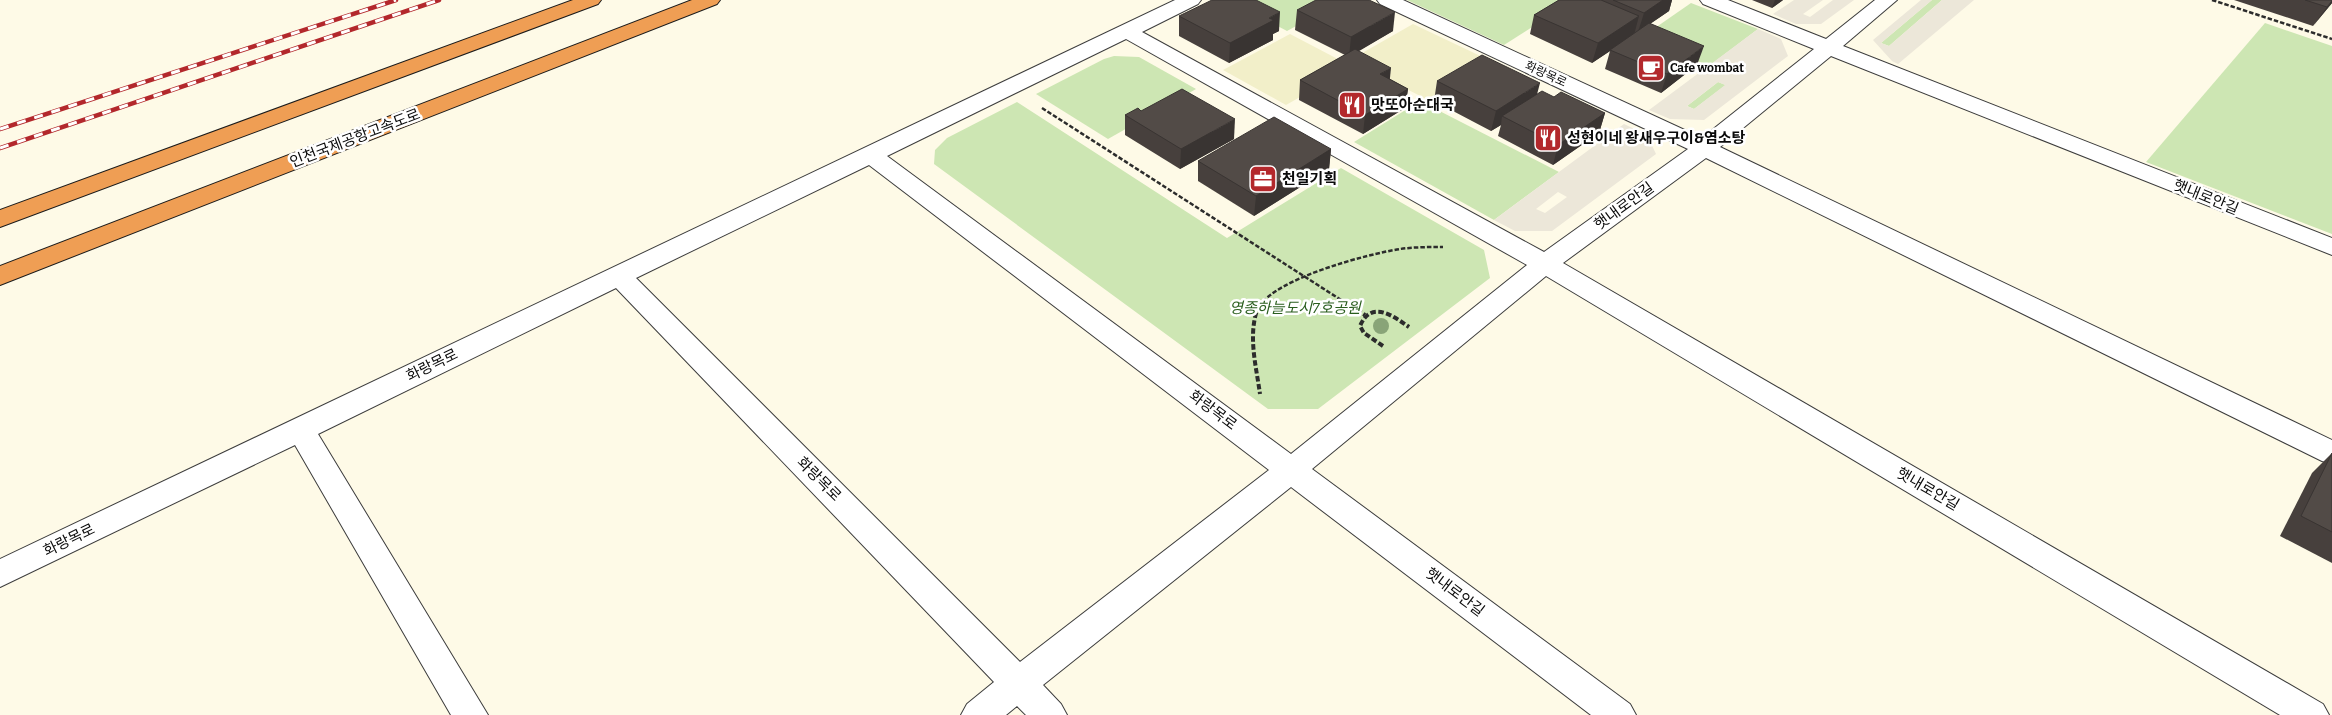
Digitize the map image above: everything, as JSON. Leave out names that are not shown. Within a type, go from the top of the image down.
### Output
[{"type":"highway","points":[[0,219],[591,0]]},
{"type":"highway","name":"인천국제공항고속도로","points":[[0,276],[710,0]]},
{"type":"street","name":"화랑목로","points":[[0,574],[1191,0]]},
{"type":"street","name":"화랑목로","points":[[1387,0],[1704,148]]},
{"type":"street","points":[[1710,0],[1828,47]]},
{"type":"street","name":"햇내로안길","points":[[979,715],[1292,469],[1545,264],[1704,148],[1887,0]]},
{"type":"street","points":[[1126,31],[1545,264]]},
{"type":"street","name":"햇내로안길","points":[[1828,47],[2332,247]]},
{"type":"street","points":[[1704,148],[2332,453]]},
{"type":"street","name":"화랑목로","points":[[869,154],[1292,469]]},
{"type":"street","name":"햇내로안길","points":[[1545,264],[2311,715]]},
{"type":"street","name":"화랑목로","points":[[618,275],[1019,683]]},
{"type":"street","points":[[300,429],[470,715]]},
{"type":"street","name":"햇내로안길","points":[[1292,469],[1618,715]]},
{"type":"street","points":[[1019,683],[1049,715]]},
{"type":"path","points":[[2212,0],[2332,40]]},
{"type":"path","points":[[1039,106],[1365,315]]},
{"type":"path","points":[[1260,394],[1253,332],[1255,317],[1260,304],[1272,293],[1305,277],[1350,262],[1400,249],[1452,247]]},
{"type":"path","points":[[1383,346],[1364,333],[1360,326],[1365,315],[1379,312],[1390,314],[1409,327]]},
{"type":"shaded area","points":[[1794,0],[1823,0],[1803,14],[1810,17],[1833,0],[1854,0],[1821,24],[1796,24],[1773,14]]},
{"type":"shaded area","points":[[1921,0],[1932,0],[1881,43],[1889,46],[1942,0],[1974,0],[1898,64],[1892,61],[1873,40]]},
{"type":"shaded area","points":[[1413,24],[1491,61],[1428,100],[1350,60]]},
{"type":"shaded area","points":[[1758,29],[1781,39],[1788,56],[1704,120],[1670,119],[1649,110]],"holes":[[[1718,82],[1725,85],[1694,109],[1687,106]]]},
{"type":"shaded area","points":[[1290,34],[1353,67],[1286,105],[1223,70]]},
{"type":"shaded area","points":[[1624,124],[1647,135],[1656,154],[1552,231],[1515,231],[1494,220]],"holes":[[[1558,192],[1567,197],[1545,213],[1536,209]]]},
{"type":"green space","points":[[1228,0],[1344,0],[1287,31]]},
{"type":"green space","points":[[1407,0],[1575,0],[1504,45]]},
{"type":"green space","points":[[1932,0],[1942,0],[1889,46],[1881,43]]},
{"type":"green space","points":[[1691,3],[1758,29],[1709,66],[1642,37]]},
{"type":"green space","points":[[2265,23],[2332,46],[2332,234],[2146,162]]},
{"type":"green space","points":[[1114,56],[1139,57],[1196,89],[1108,139],[1036,94],[1104,59]]},
{"type":"green space","points":[[1718,82],[1726,85],[1694,109],[1687,106]]},
{"type":"green space","points":[[1420,101],[1559,172],[1494,220],[1354,142]]},
{"type":"green space","name":"영종하늘도시7호공원","points":[[1017,102],[1227,238],[1341,168],[1484,250],[1490,278],[1318,409],[1268,409],[934,164],[935,150],[947,138]]},
{"type":"building","points":[[1212,0],[1256,0],[1280,12],[1269,18],[1274,20],[1230,43],[1179,16]]},
{"type":"building","points":[[1316,0],[1369,0],[1395,12],[1351,37],[1297,10]]},
{"type":"building","points":[[1559,0],[1601,0],[1639,16],[1598,43],[1534,15]]},
{"type":"building","points":[[1613,0],[1663,0],[1644,13]]},
{"type":"building","points":[[2305,0],[2332,0],[2332,1],[2327,7]]},
{"type":"building","points":[[1649,23],[1704,46],[1667,74],[1610,50]]},
{"type":"building","points":[[1355,49],[1391,68],[1380,74],[1408,89],[1365,115],[1300,80]]},
{"type":"building","points":[[1482,55],[1540,83],[1496,111],[1437,81]]},
{"type":"building","points":[[1182,89],[1235,119],[1181,149],[1125,115],[1138,108],[1141,111]]},
{"type":"building","points":[[1542,91],[1554,97],[1561,92],[1605,113],[1558,145],[1502,116]]},
{"type":"building","points":[[1274,117],[1331,149],[1256,196],[1198,161]]},
{"type":"building","points":[[2332,453],[2332,532],[2301,516]]},
{"type":"railway","points":[[0,129],[396,0]]},
{"type":"railway","points":[[0,148],[439,0]]},
{"type":"place","name":"Cafe wombat","points":[[1651,68]]},
{"type":"place","name":"맛또아순대국","points":[[1352,105]]},
{"type":"place","name":"성현이네 왕새우구이&염소탕","points":[[1548,138]]},
{"type":"place","name":"천일기획","points":[[1263,179]]}]
